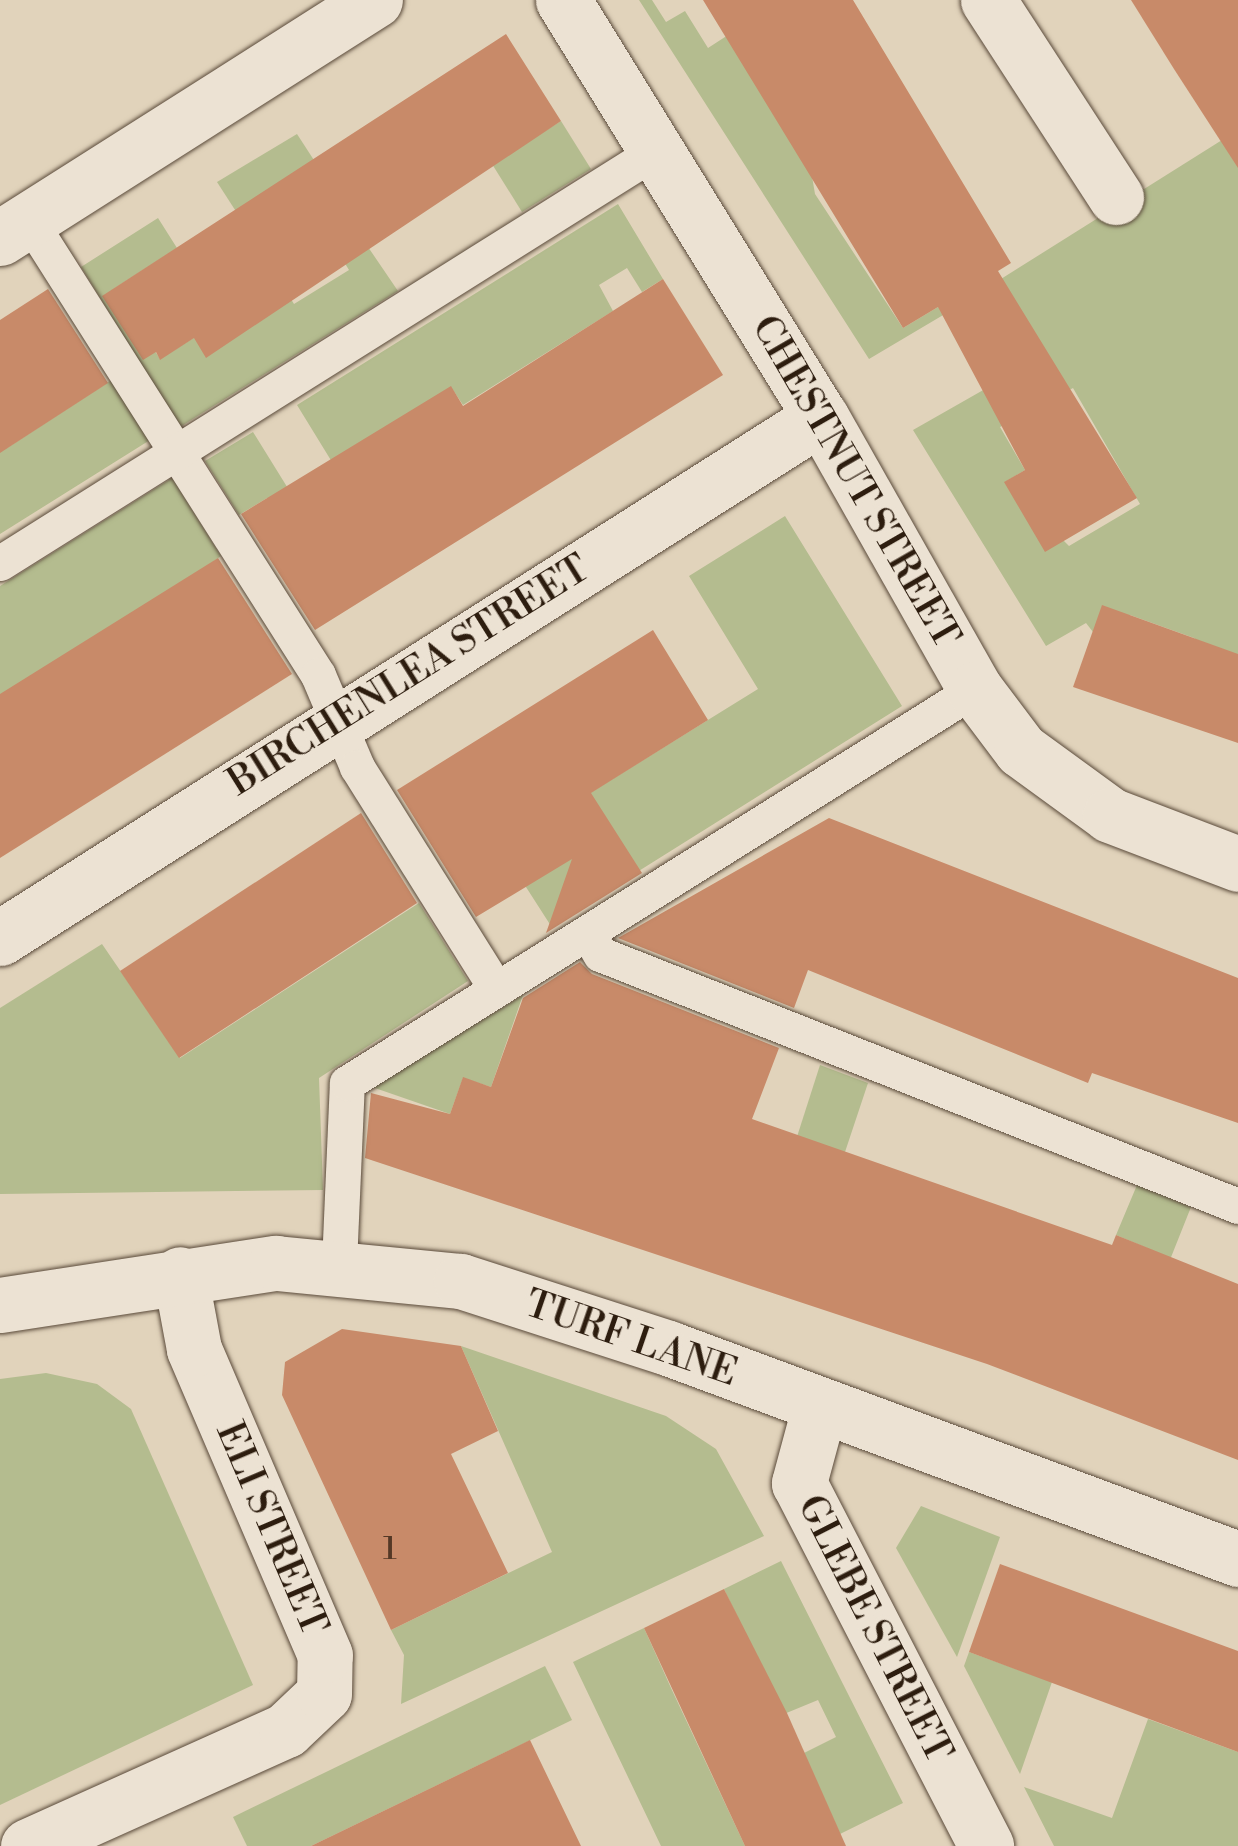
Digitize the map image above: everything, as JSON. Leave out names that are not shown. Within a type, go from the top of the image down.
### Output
[{"type":"street","points":[[14,229],[376,0]]},
{"type":"street","name":"CHESTNUT STREET","points":[[564,0],[821,418],[974,689],[1021,750],[1060,784],[1110,815],[1238,864]]},
{"type":"street","points":[[988,0],[1116,197]]},
{"type":"street","name":"BIRCHENLEA STREET","points":[[0,938],[340,718],[821,418]]},
{"type":"street","name":"TURF LANE","points":[[0,1305],[180,1274],[339,1264],[461,1281],[820,1405],[1238,1559]]},
{"type":"street","name":"ELI STREET","points":[[28,1846],[286,1730],[324,1694],[325,1655],[194,1349],[180,1274]]},
{"type":"street","name":"GLEBE STREET","points":[[820,1405],[799,1484],[986,1846]]},
{"type":"lane","points":[[0,563],[659,149]]},
{"type":"lane","points":[[14,229],[176,452],[340,718],[357,767],[496,989]]},
{"type":"lane","points":[[339,1264],[347,1083],[974,689]]},
{"type":"lane","points":[[587,933],[600,954],[1238,1206]]},
{"type":"green space","points":[[639,0],[652,0],[666,22],[685,11],[708,48],[782,0],[815,194],[903,328],[988,277],[993,284],[1230,135],[1238,116],[1238,676],[1194,638],[1130,615],[1093,632],[1086,623],[1046,646],[913,430],[1045,355],[955,308],[869,359]],"holes":[[[1073,388],[1140,504],[1069,546],[1005,482],[1025,470],[1000,427]]]},
{"type":"green space","points":[[561,121],[591,169],[522,212],[492,164]]},
{"type":"green space","points":[[297,134],[321,171],[237,213],[217,182]]},
{"type":"green space","points":[[618,204],[663,279],[642,292],[627,268],[599,285],[613,311],[463,405],[451,387],[332,462],[297,405]]},
{"type":"green space","points":[[158,218],[177,248],[115,288],[160,359],[281,283],[294,304],[349,270],[335,247],[366,244],[398,291],[180,427],[81,267]]},
{"type":"green space","points":[[113,379],[150,440],[0,534],[0,439],[7,448]]},
{"type":"green space","points":[[253,432],[302,511],[267,498],[239,515],[205,461]]},
{"type":"green space","points":[[172,478],[221,556],[0,717],[0,586]]},
{"type":"green space","points":[[785,516],[902,706],[551,926],[501,848],[758,689],[689,576]]},
{"type":"green space","points":[[419,903],[468,981],[319,1078],[323,1190],[0,1194],[0,1008],[102,944],[180,1058]]},
{"type":"green space","points":[[523,995],[491,1087],[463,1078],[450,1114],[372,1087]]},
{"type":"green space","points":[[820,1065],[868,1083],[834,1185],[786,1171]]},
{"type":"green space","points":[[1137,1185],[1191,1207],[1150,1310],[1147,1248],[1116,1235]]},
{"type":"green space","points":[[461,1346],[666,1416],[716,1449],[764,1536],[401,1704],[404,1655],[391,1630],[552,1552]]},
{"type":"green space","points":[[46,1373],[97,1384],[131,1409],[253,1685],[0,1805],[0,1379]]},
{"type":"green space","points":[[921,1506],[1000,1537],[957,1657],[896,1548]]},
{"type":"green space","points":[[781,1561],[903,1803],[840,1834],[804,1753],[836,1737],[818,1700],[784,1714],[724,1589]]},
{"type":"green space","points":[[644,1628],[745,1846],[661,1846],[573,1662]]},
{"type":"green space","points":[[969,1652],[1052,1682],[1020,1774],[964,1666]]},
{"type":"green space","points":[[545,1666],[572,1720],[311,1846],[247,1846],[233,1817]]},
{"type":"green space","points":[[1148,1719],[1238,1752],[1238,1846],[1054,1846],[1024,1787],[1112,1818]]},
{"type":"building","points":[[703,0],[853,0],[1011,263],[998,271],[1137,498],[1045,552],[1004,482],[1025,470],[938,307],[903,328]]},
{"type":"building","points":[[1131,0],[1238,0],[1238,168],[1174,69]]},
{"type":"building","points":[[506,34],[561,121],[206,358],[194,338],[160,360],[156,352],[143,360],[102,296]]},
{"type":"building","points":[[663,279],[723,375],[315,630],[241,514],[451,386],[463,406]]},
{"type":"building","points":[[48,289],[108,383],[0,453],[0,320]]},
{"type":"building","points":[[218,558],[292,674],[0,858],[0,694]]},
{"type":"building","points":[[1102,605],[1238,654],[1238,743],[1073,687]]},
{"type":"building","points":[[653,630],[708,720],[591,793],[642,873],[546,933],[572,859],[476,917],[397,790]]},
{"type":"building","points":[[361,813],[417,903],[179,1058],[120,971]]},
{"type":"building","points":[[829,818],[1238,978],[1238,1123],[1092,1073],[1088,1083],[808,970],[794,1008],[618,938]]},
{"type":"building","points":[[580,962],[592,974],[779,1048],[752,1119],[1112,1245],[1116,1235],[1238,1284],[1238,1460],[987,1364],[365,1158],[371,1093],[450,1114],[463,1077],[491,1087],[523,998]]},
{"type":"building","points":[[342,1329],[461,1346],[498,1431],[451,1454],[508,1573],[391,1630],[282,1395],[285,1362]]},
{"type":"building","points":[[1000,1564],[1238,1651],[1238,1752],[969,1652]]},
{"type":"building","points":[[724,1589],[787,1713],[846,1846],[745,1846],[644,1628]]},
{"type":"building","points":[[530,1740],[581,1846],[311,1846],[462,1773]]}]
